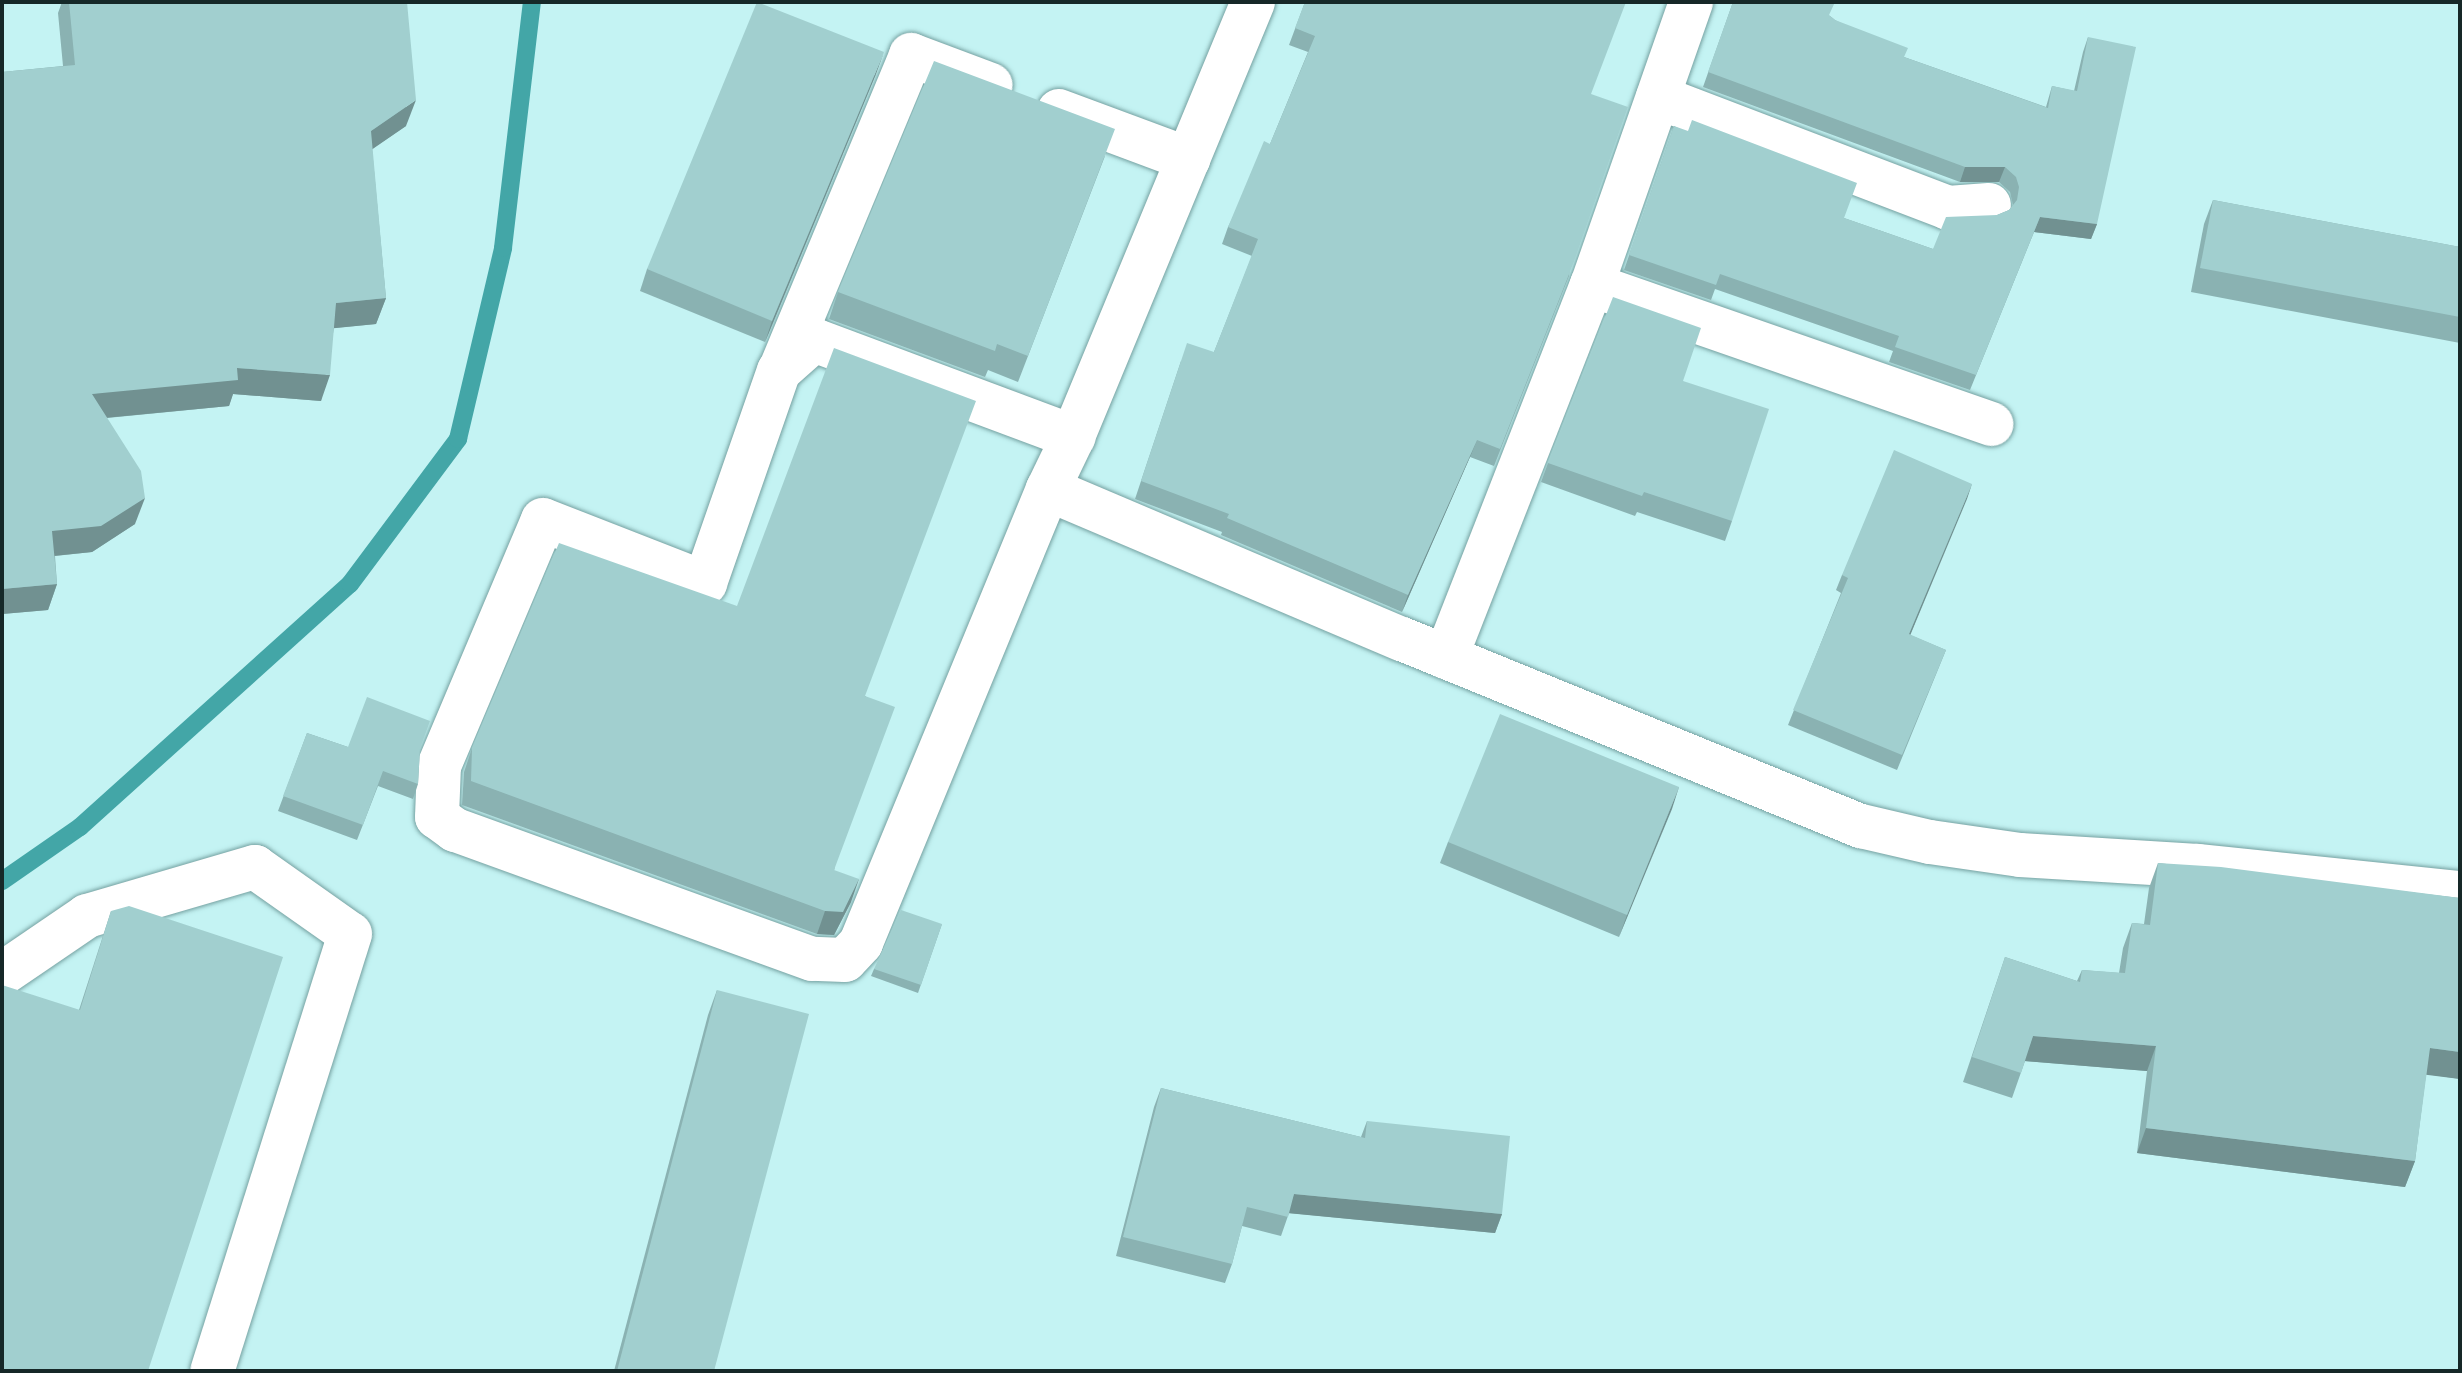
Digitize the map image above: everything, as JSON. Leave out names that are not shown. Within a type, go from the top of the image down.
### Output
[{"type":"street","points":[[1188,159],[911,55],[779,371],[705,583],[543,520],[439,766],[437,817],[455,830],[812,959],[845,960],[861,943],[1048,489],[1073,437],[1253,2]]},
{"type":"street","points":[[1446,657],[1592,285],[1691,2]]},
{"type":"street","points":[[1658,97],[1948,208],[1989,205]]},
{"type":"street","points":[[1592,285],[1991,424]]},
{"type":"street","points":[[779,371],[814,340],[1073,437]]},
{"type":"street","points":[[1048,489],[1446,657],[1861,826],[2020,855],[2198,866],[2460,893]]},
{"type":"street","points":[[2,974],[87,916],[255,867],[350,934],[212,1371]]},
{"type":"building","points":[[69,2],[407,2],[416,100],[371,131],[386,298],[336,303],[330,375],[237,368],[238,380],[92,394],[141,471],[145,498],[101,526],[52,531],[57,584],[2,589],[2,72],[75,65]]},
{"type":"building","points":[[757,2],[884,52],[772,321],[647,269]]},
{"type":"building","points":[[1305,2],[1626,2],[1591,94],[1628,107],[1575,259],[1500,449],[1477,440],[1408,595],[1227,518],[1229,514],[1141,481],[1187,343],[1214,352],[1258,239],[1228,227],[1264,141],[1270,144],[1315,36],[1295,28]]},
{"type":"building","points":[[1733,2],[1835,2],[1829,15],[1835,20],[1908,48],[1904,57],[2048,108],[2052,86],[2077,91],[2088,37],[2136,47],[2097,224],[2040,217],[1976,375],[1895,347],[1899,336],[1720,274],[1716,285],[1629,255],[1674,126],[1688,131],[1692,120],[1857,183],[1844,218],[1933,249],[1946,217],[1997,215],[2009,210],[2017,200],[2019,187],[2016,177],[2005,167],[1965,167],[1708,72]]},
{"type":"building","points":[[934,61],[1115,129],[1028,356],[997,344],[995,351],[838,292]]},
{"type":"building","points":[[2213,200],[2460,247],[2460,317],[2200,268]]},
{"type":"building","points":[[1613,297],[1701,328],[1683,381],[1769,409],[1732,521],[1644,492],[1642,496],[1548,463]]},
{"type":"building","points":[[834,348],[976,401],[865,696],[895,707],[834,870],[859,879],[843,912],[825,911],[471,781],[472,748],[559,543],[737,606]]},
{"type":"building","points":[[1894,450],[1972,484],[1909,634],[1946,650],[1902,755],[1793,710],[1848,578],[1842,575]]},
{"type":"building","points":[[367,697],[430,721],[420,749],[418,784],[383,771],[363,825],[283,796],[307,733],[348,747]]},
{"type":"building","points":[[1500,714],[1679,787],[1627,915],[1448,842]]},
{"type":"building","points":[[2158,863],[2221,867],[2460,898],[2460,1052],[2430,1048],[2415,1161],[2146,1128],[2156,1046],[2033,1036],[2021,1073],[1972,1057],[2005,957],[2080,982],[2082,970],[2125,973],[2132,923],[2150,925]]},
{"type":"building","points":[[129,906],[283,957],[148,1371],[2,1371],[2,985],[80,1010],[111,911]]},
{"type":"building","points":[[901,910],[942,924],[921,985],[874,969]]},
{"type":"building","points":[[717,990],[809,1014],[714,1371],[617,1371]]},
{"type":"building","points":[[1161,1088],[1365,1138],[1367,1121],[1510,1136],[1502,1214],[1294,1194],[1288,1217],[1247,1207],[1232,1264],[1123,1237]]},
{"type":"waterway","points":[[2,881],[80,827],[350,584],[458,439],[503,248],[532,2]]}]
